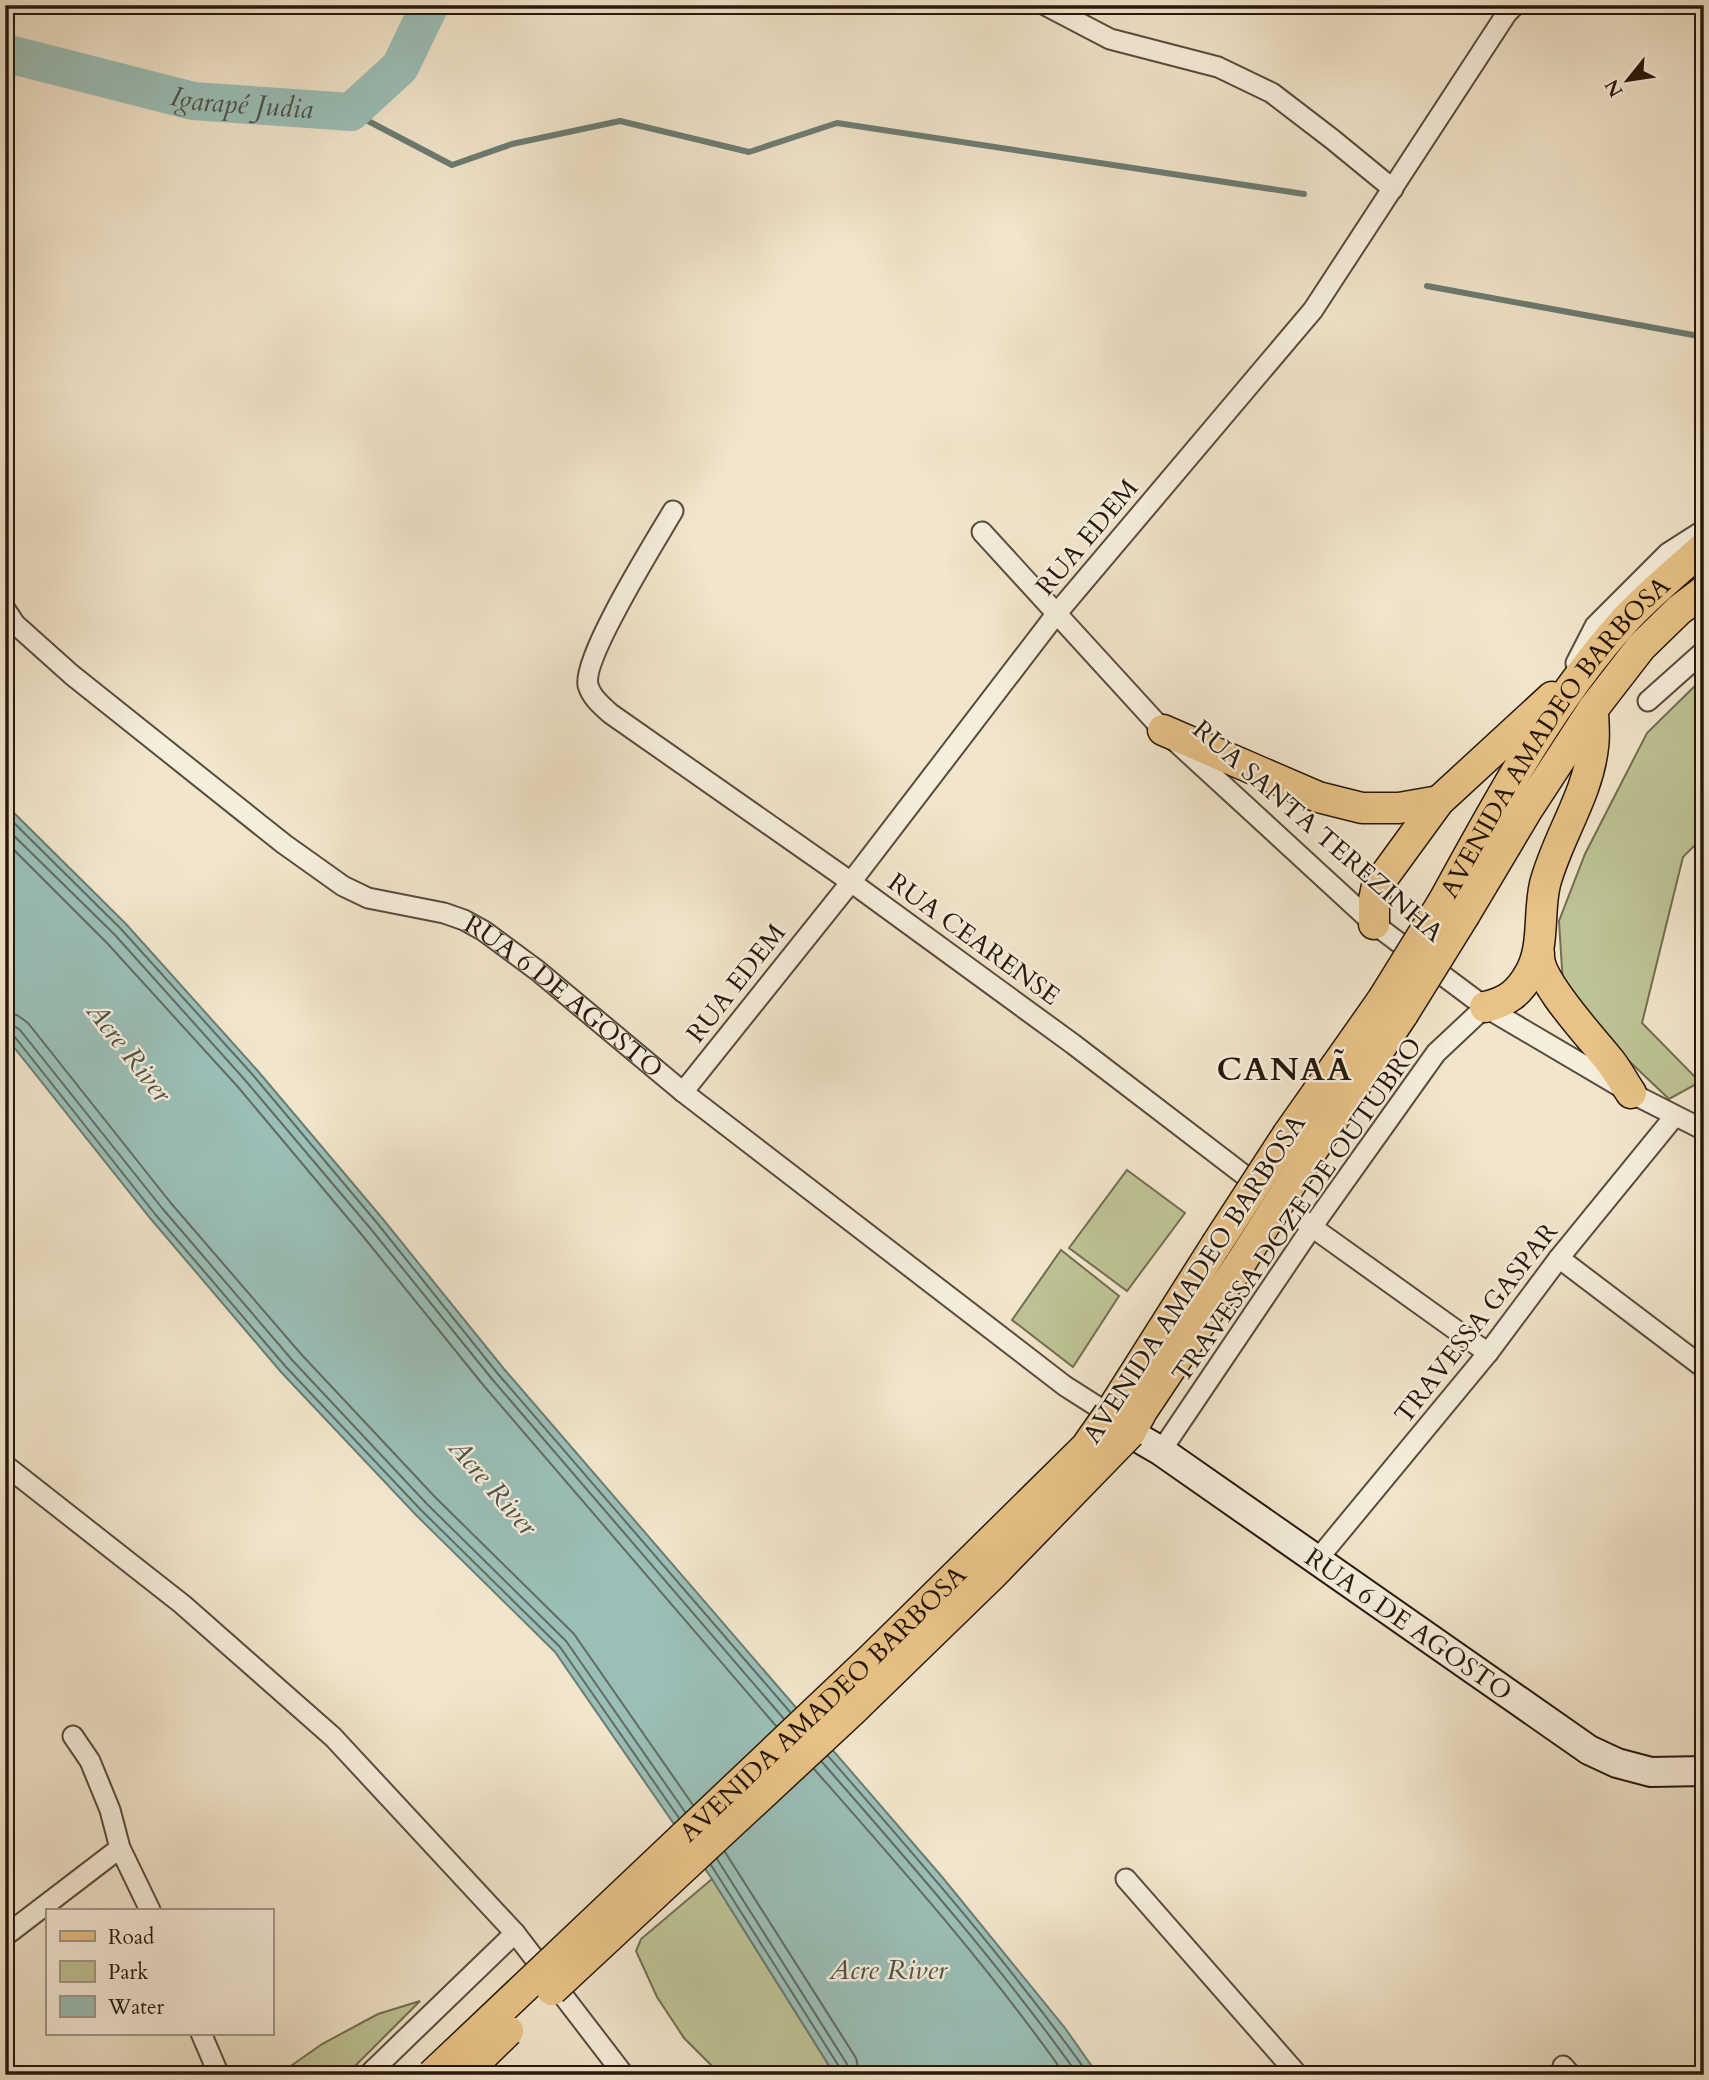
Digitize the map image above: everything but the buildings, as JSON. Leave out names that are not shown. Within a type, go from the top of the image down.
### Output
[{"type":"main road","name":"AVENIDA AMADEO BARBOSA","points":[[1454,908],[1510,782],[1573,680],[1627,618],[1704,547]]},
{"type":"main road","name":"AVENIDA AMADEO BARBOSA","points":[[463,2075],[514,2024],[852,1712],[992,1576],[1119,1423],[1216,1245],[1300,1142],[1393,1007],[1454,908],[1527,810],[1593,709],[1641,647],[1679,610],[1704,592]]},
{"type":"main road","points":[[1374,924],[1377,886],[1438,801],[1573,680]]},
{"type":"main road","points":[[1593,709],[1593,747],[1588,771],[1546,884],[1540,919],[1538,958],[1545,975],[1577,1022],[1613,1065],[1631,1093]]},
{"type":"main road","points":[[1163,730],[1318,797],[1362,808],[1399,808],[1438,801]]},
{"type":"main road","points":[[1485,1007],[1514,996],[1532,971],[1539,954]]},
{"type":"main road","name":"AVENIDA AMADEO BARBOSA","points":[[432,2075],[871,1659],[1086,1447],[1119,1423],[1142,1411],[1242,1261],[1300,1142]]},
{"type":"street","points":[[1045,5],[1110,39],[1218,67],[1272,93],[1393,189]]},
{"type":"street","name":"RUA EDEM","points":[[683,1092],[850,882],[1057,613],[1312,310],[1507,13],[1515,5]]},
{"type":"street","name":"RUA CEARENSE","points":[[673,511],[615,613],[589,667],[588,685],[596,701],[1073,1044],[1312,1227],[1488,1353]]},
{"type":"street","points":[[1573,680],[1595,626],[1668,552],[1704,530]]},
{"type":"street","name":"RUA SANTA TEREZINHA","points":[[982,532],[1163,730],[1374,924],[1485,1007],[1631,1093],[1704,1130]]},
{"type":"street","name":"RUA 6 DE AGOSTO","points":[[5,609],[15,624],[72,676],[317,868],[343,886],[368,898],[444,913],[484,931],[538,971],[683,1092],[1065,1386],[1590,1751],[1617,1763],[1651,1772],[1704,1771]]},
{"type":"street","points":[[1648,701],[1704,651]]},
{"type":"street","name":"TRAVESSA DOZE DE OUTUBRO","points":[[1161,1451],[1312,1227],[1436,1053],[1485,1007]]},
{"type":"street","name":"TRAVESSA GASPAR","points":[[1317,1560],[1488,1353],[1559,1258],[1674,1117]]},
{"type":"street","points":[[1559,1258],[1704,1368]]},
{"type":"street","points":[[5,1465],[182,1604],[333,1737],[515,1933],[624,2075]]},
{"type":"street","points":[[73,1737],[90,1761],[110,1810],[120,1848],[150,1909]]},
{"type":"street","points":[[5,1936],[120,1848]]},
{"type":"street","points":[[1126,1879],[1298,2075]]},
{"type":"street","points":[[368,2075],[515,1933]]},
{"type":"street","points":[[202,2035],[219,2075]]},
{"type":"green space","points":[[1704,677],[1704,836],[1683,857],[1642,1023],[1700,1082],[1669,1099],[1610,1043],[1563,985],[1559,921],[1585,854],[1647,733]]},
{"type":"green space","points":[[1127,1170],[1185,1213],[1127,1291],[1069,1248]]},
{"type":"green space","points":[[1061,1250],[1119,1296],[1073,1367],[1012,1320]]},
{"type":"green space","points":[[712,1879],[835,2075],[721,2075],[684,2038],[657,1997],[636,1951],[641,1939]]},
{"type":"green space","points":[[420,2001],[346,2075],[278,2075],[322,2044],[378,2014]]},
{"type":"water","name":"Acre River","points":[[5,804],[126,924],[257,1070],[382,1218],[504,1369],[943,1878],[1065,2028],[1098,2075],[835,2075],[712,1879],[555,1652],[416,1515],[281,1372],[150,1218],[5,1036]]},
{"type":"waterway","name":"Igarapé Judia","points":[[5,53],[193,101],[351,112],[400,67],[430,5]]},
{"type":"waterway","points":[[351,112],[452,165],[512,144],[620,121],[749,152],[837,123],[1304,194]]},
{"type":"waterway","points":[[1427,286],[1704,337]]},
{"type":"district","name":"CANAÃ","points":[[1285,1069]]}]
